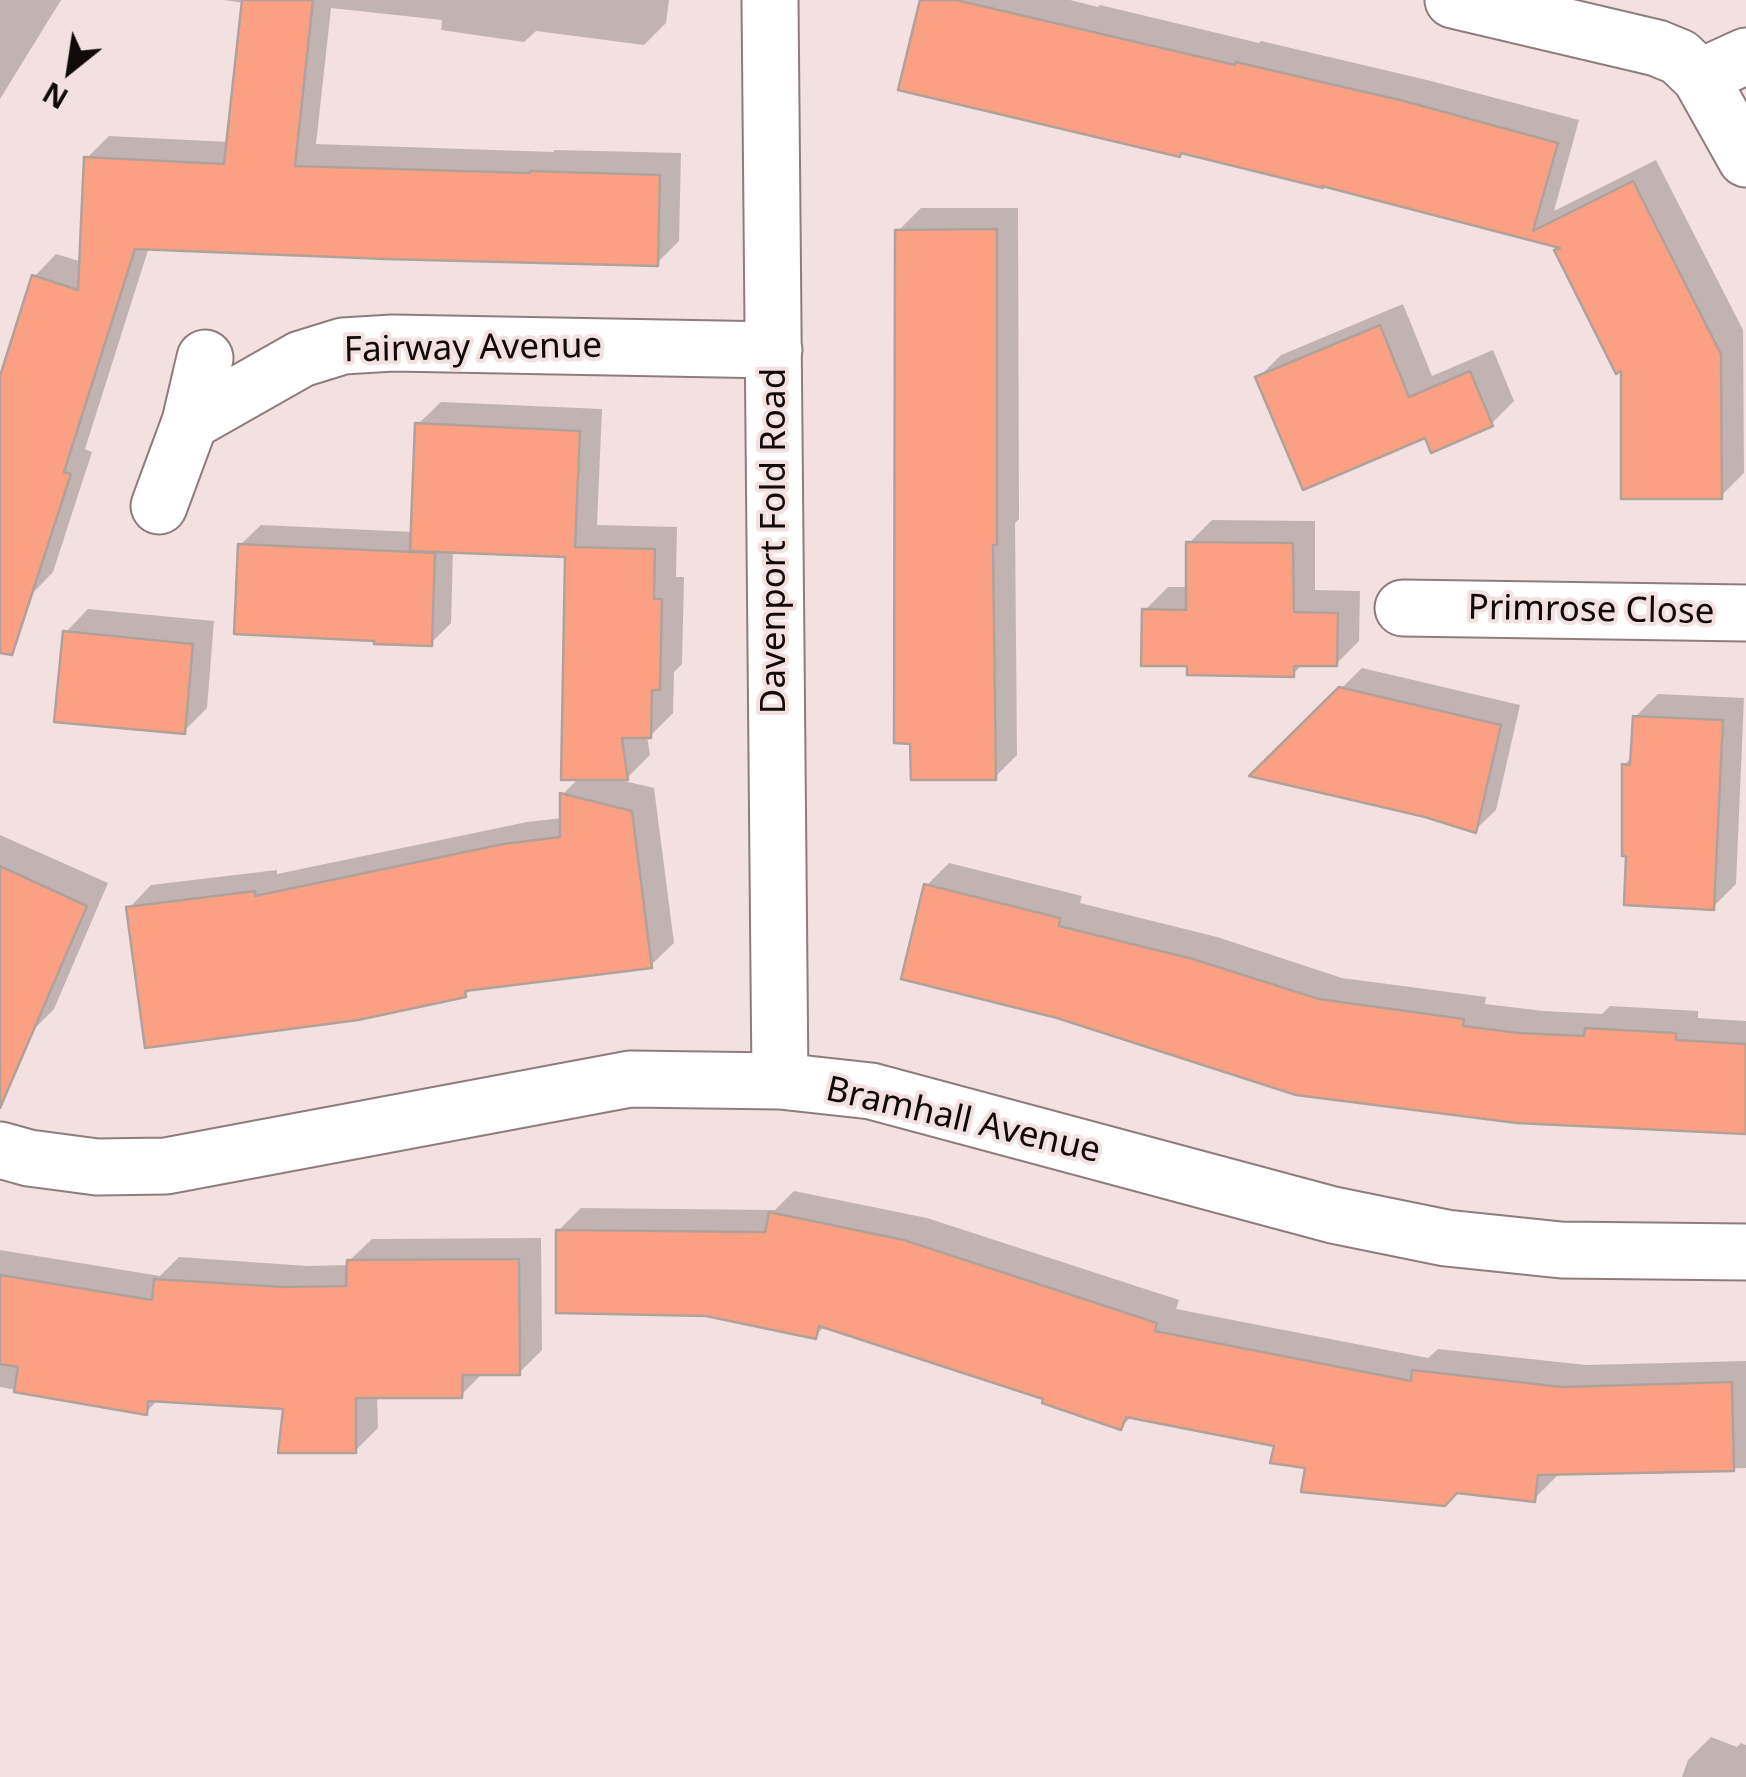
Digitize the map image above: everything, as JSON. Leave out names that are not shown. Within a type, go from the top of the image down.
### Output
[{"type":"street","name":"Davenport Fold Road","points":[[770,0],[780,1082]]},
{"type":"street","points":[[1453,0],[1723,66],[1746,159]]},
{"type":"street","name":"Fairway Avenue","points":[[190,422],[301,359],[343,346],[392,343],[774,350]]},
{"type":"street","points":[[159,506],[190,422],[205,358]]},
{"type":"street","name":"Primrose Close","points":[[1426,593],[1746,613]]},
{"type":"street","name":"Bramhall Avenue","points":[[0,1150],[98,1167],[166,1166],[630,1079],[780,1082],[872,1091],[1333,1216],[1446,1238],[1561,1250],[1746,1252]]},
{"type":"building","points":[[242,0],[313,0],[295,166],[660,175],[658,266],[135,249],[64,472],[71,474],[12,655],[0,653],[0,376],[32,275],[78,290],[84,157],[224,164]]},
{"type":"building","points":[[920,0],[956,0],[1235,65],[1236,62],[1404,101],[1558,143],[1533,231],[1633,181],[1721,354],[1722,499],[1621,499],[1621,371],[1616,374],[1554,250],[1560,248],[1322,186],[1181,153],[1180,157],[898,90]]},
{"type":"building","points":[[997,229],[997,545],[993,545],[996,780],[911,780],[910,744],[894,743],[895,230]]},
{"type":"building","points":[[1380,325],[1409,397],[1470,371],[1493,426],[1431,453],[1425,438],[1303,490],[1255,377]]},
{"type":"building","points":[[415,423],[580,431],[575,547],[655,549],[654,599],[662,599],[660,690],[652,690],[651,738],[622,738],[628,780],[561,780],[565,557],[410,551]]},
{"type":"building","points":[[1186,542],[1293,543],[1294,612],[1338,613],[1337,666],[1294,666],[1294,677],[1187,675],[1187,666],[1141,666],[1142,609],[1186,610]]},
{"type":"building","points":[[238,544],[435,553],[432,646],[234,634]]},
{"type":"building","points":[[63,631],[193,644],[185,734],[54,722]]},
{"type":"building","points":[[1339,687],[1501,725],[1476,833],[1425,817],[1249,776]]},
{"type":"building","points":[[1633,716],[1723,720],[1714,910],[1624,905],[1622,764],[1630,765]]},
{"type":"building","points":[[560,793],[632,811],[652,968],[465,991],[466,997],[358,1020],[145,1048],[126,907],[255,891],[255,896],[503,844],[560,837]]},
{"type":"building","points":[[0,866],[87,906],[0,1108]]},
{"type":"building","points":[[924,884],[1060,918],[1059,926],[1193,959],[1319,999],[1464,1019],[1463,1026],[1519,1033],[1584,1036],[1585,1028],[1676,1033],[1676,1040],[1746,1044],[1746,1134],[1517,1123],[1296,1095],[1057,1018],[901,979]]},
{"type":"building","points":[[769,1212],[904,1240],[1157,1323],[1155,1331],[1411,1381],[1412,1370],[1562,1387],[1732,1382],[1734,1471],[1538,1475],[1535,1502],[1457,1493],[1445,1506],[1301,1492],[1305,1468],[1270,1463],[1274,1446],[1126,1417],[1121,1430],[1042,1403],[1043,1399],[819,1326],[816,1339],[706,1316],[556,1313],[556,1230],[765,1232]]},
{"type":"building","points":[[519,1259],[520,1375],[463,1375],[462,1398],[356,1398],[356,1453],[278,1453],[283,1409],[148,1401],[147,1415],[14,1392],[18,1367],[0,1364],[0,1275],[152,1300],[154,1279],[283,1287],[346,1286],[347,1260]]}]
